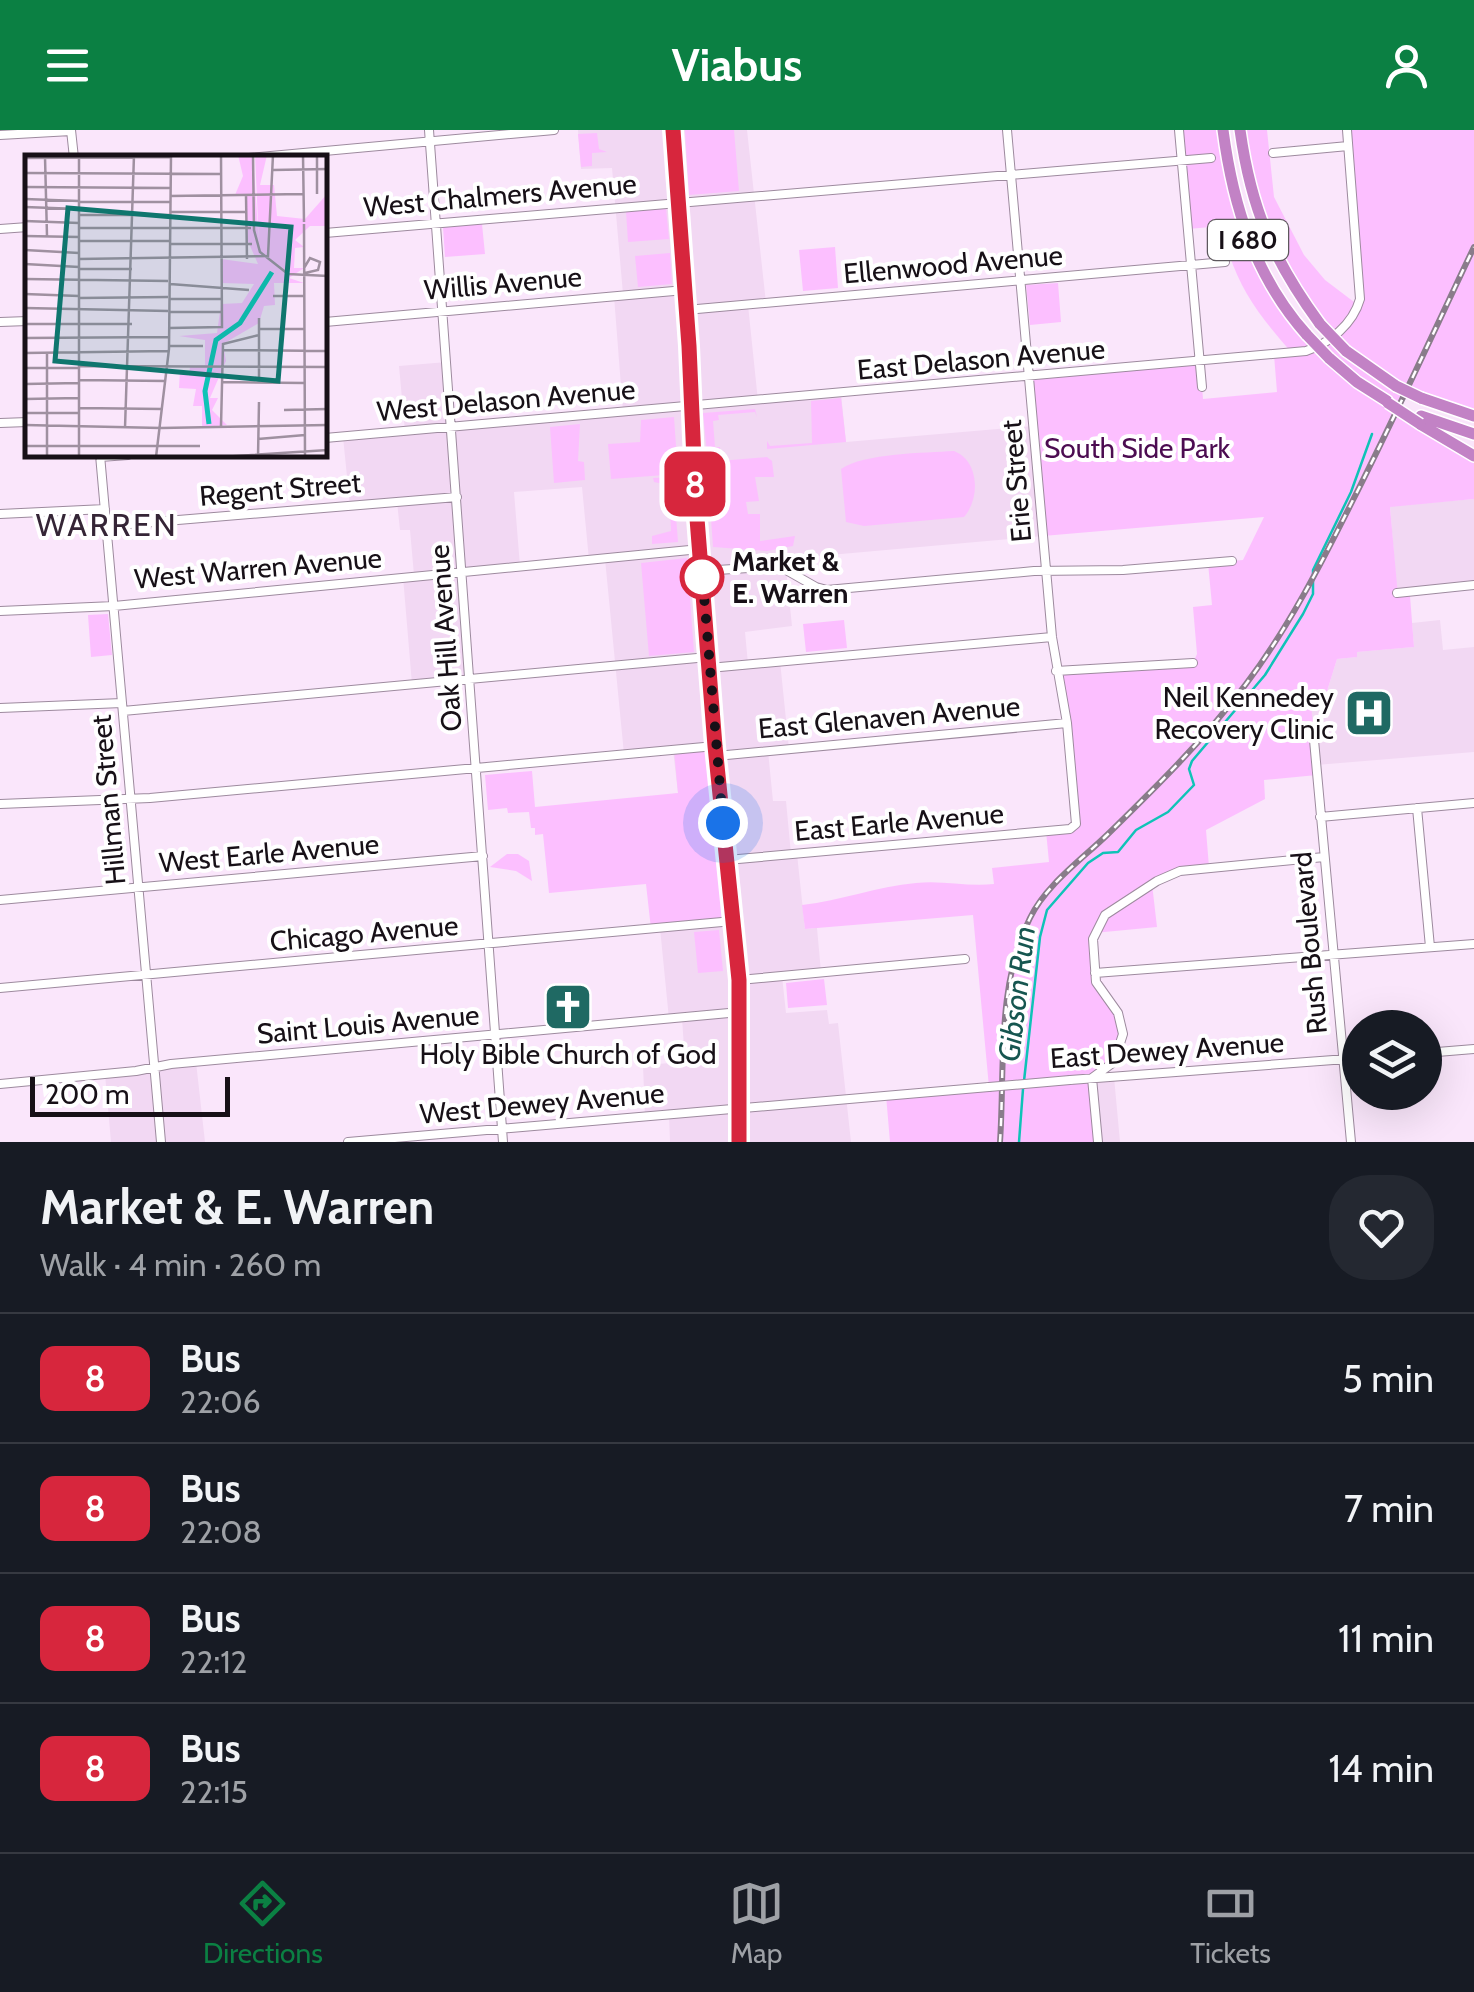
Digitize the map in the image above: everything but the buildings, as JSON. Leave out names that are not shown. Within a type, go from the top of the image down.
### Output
[{"type":"highway","name":"I 680","points":[[1223,130],[1246,236],[1277,297],[1306,335],[1384,400],[1420,420],[1474,434]]},
{"type":"highway","name":"I 680","points":[[1240,130],[1253,199],[1268,241],[1285,275],[1320,324],[1346,352],[1396,386],[1474,416]]},
{"type":"highway","points":[[1420,420],[1474,456]]},
{"type":"main road","points":[[673,130],[700,550],[739,980],[739,1142]]},
{"type":"street","name":"Oak Hill Avenue","points":[[429,130],[504,1142]]},
{"type":"street","points":[[283,155],[554,130]]},
{"type":"street","name":"Erie Street","points":[[1007,130],[1052,637],[1067,723],[1074,826]]},
{"type":"street","points":[[1179,130],[1202,387]]},
{"type":"street","name":"East Delason Avenue","points":[[690,406],[1276,355],[1314,348],[1336,334],[1358,305],[1361,284],[1347,130]]},
{"type":"street","points":[[0,135],[71,131]]},
{"type":"street","points":[[1273,152],[1348,146]]},
{"type":"street","name":"West Chalmers Avenue","points":[[328,232],[1210,158]]},
{"type":"street","points":[[0,229],[25,228]]},
{"type":"street","name":"Ellenwood Avenue","points":[[686,310],[1224,262]]},
{"type":"street","name":"Willis Avenue","points":[[328,322],[684,290]]},
{"type":"street","points":[[0,322],[25,321]]},
{"type":"street","name":"West Delason Avenue","points":[[328,438],[690,406]]},
{"type":"street","points":[[0,423],[25,422]]},
{"type":"street","name":"Hillman Street","points":[[100,458],[161,1142]]},
{"type":"street","name":"Regent Street","points":[[106,526],[457,496]]},
{"type":"street","points":[[0,514],[105,509]]},
{"type":"street","name":"West Warren Avenue","points":[[0,611],[114,606],[700,550]]},
{"type":"street","points":[[702,571],[780,566],[816,588],[827,590],[1046,570],[1123,570],[1232,561]]},
{"type":"street","points":[[1398,592],[1474,585]]},
{"type":"street","points":[[0,708],[123,707],[1052,637]]},
{"type":"street","points":[[1056,672],[1193,663]]},
{"type":"street","name":"East Glenaven Avenue","points":[[0,804],[131,799],[1067,723]]},
{"type":"street","name":"Rush Boulevard","points":[[1314,740],[1342,1047]]},
{"type":"street","points":[[1320,817],[1474,803]]},
{"type":"street","points":[[1417,808],[1430,947]]},
{"type":"street","name":"East Earle Avenue","points":[[726,860],[1074,826]]},
{"type":"street","name":"West Earle Avenue","points":[[0,900],[483,856]]},
{"type":"street","points":[[1098,1142],[1092,1078],[1114,1062],[1123,1034],[1118,1013],[1100,990],[1095,973],[1093,938],[1099,922],[1111,910],[1170,874],[1194,868],[1324,857]]},
{"type":"street","name":"Chicago Avenue","points":[[0,988],[733,921]]},
{"type":"street","points":[[1095,973],[1474,944]]},
{"type":"street","points":[[739,980],[965,959]]},
{"type":"street","name":"Saint Louis Avenue","points":[[0,1084],[740,1012]]},
{"type":"street","points":[[1442,1052],[1474,1049]]},
{"type":"street","name":"East Dewey Avenue","points":[[740,1108],[1342,1059]]},
{"type":"street","name":"West Dewey Avenue","points":[[348,1142],[740,1108]]},
{"type":"street","name":"Rush Boulevard","points":[[1348,1110],[1351,1142]]},
{"type":"shaded area","points":[[578,130],[747,130],[766,303],[748,305],[758,401],[841,394],[846,442],[1033,426],[1043,536],[785,559],[792,626],[745,632],[748,664],[780,661],[789,749],[768,751],[773,801],[786,801],[791,854],[797,854],[805,929],[817,928],[821,972],[782,976],[786,1013],[827,1010],[829,1024],[838,1023],[851,1142],[670,1142],[669,1115],[645,1117],[643,1065],[685,1062],[682,1018],[669,1019],[660,928],[667,795],[678,793],[673,750],[624,754],[605,559],[589,560],[582,487],[514,492],[520,566],[463,571],[470,679],[412,684],[403,577],[414,575],[410,530],[400,530],[397,502],[350,506],[343,437],[405,431],[399,366],[447,362],[452,426],[623,412],[614,296],[623,294],[612,168],[581,169]]},
{"type":"shaded area","points":[[1474,499],[1474,585],[1397,593],[1390,506]]},
{"type":"shaded area","points":[[1440,620],[1443,650],[1474,647],[1474,752],[1316,765],[1310,703],[1324,701],[1337,659],[1356,657],[1356,652],[1414,647],[1412,623]]},
{"type":"shaded area","points":[[196,1062],[205,1142],[111,1142],[105,1074]]},
{"type":"shaded area","points":[[1114,1077],[1120,1142],[1098,1142],[1092,1078]]},
{"type":"green space","points":[[685,130],[734,130],[739,191],[689,195]]},
{"type":"green space","name":"South Side Park","points":[[1179,130],[1223,130],[1253,251],[1317,346],[1331,337],[1268,241],[1240,130],[1267,130],[1274,197],[1304,255],[1325,280],[1358,305],[1347,130],[1474,130],[1474,416],[1406,391],[1397,409],[1474,456],[1474,499],[1390,507],[1398,596],[1410,596],[1414,647],[1357,652],[1357,657],[1337,659],[1324,701],[1311,703],[1317,775],[1264,780],[1265,799],[1206,830],[1209,867],[1188,869],[1152,884],[1157,927],[1094,933],[1095,973],[1122,1027],[1114,1062],[1092,1079],[1098,1142],[890,1142],[886,1095],[989,1087],[973,915],[805,929],[802,905],[916,883],[994,884],[992,868],[1049,862],[1046,831],[1074,827],[1067,723],[1056,671],[1193,663],[1197,654],[1193,607],[1212,605],[1208,563],[1243,560],[1264,517],[1043,536],[1029,377],[1200,362],[1203,399],[1277,392],[1274,355],[1292,353],[1247,294],[1232,263],[1222,226],[1188,229]]},
{"type":"green space","points":[[597,133],[599,149],[607,152],[592,153],[592,166],[581,167],[578,134]]},
{"type":"green space","points":[[666,208],[669,239],[628,242],[626,211]]},
{"type":"green space","points":[[482,224],[485,254],[445,257],[443,227]]},
{"type":"green space","points":[[835,247],[838,288],[803,291],[799,250]]},
{"type":"green space","points":[[670,253],[672,284],[638,287],[635,256]]},
{"type":"green space","points":[[1058,283],[1061,322],[1030,325],[1026,285]]},
{"type":"green space","points":[[841,398],[846,442],[767,449],[767,441],[770,446],[812,443],[811,401]]},
{"type":"green space","points":[[755,409],[757,417],[755,412],[718,415],[719,420],[713,421],[715,447],[720,447],[720,452],[707,453],[703,413]]},
{"type":"green space","points":[[674,417],[678,474],[611,479],[608,444],[640,442],[641,420]]},
{"type":"green space","points":[[580,424],[578,461],[584,462],[585,480],[554,483],[550,427]]},
{"type":"green space","points":[[954,451],[969,463],[975,481],[973,500],[964,517],[864,526],[846,522],[841,469],[879,457]]},
{"type":"green space","points":[[767,457],[772,461],[774,477],[755,477],[759,501],[746,502],[748,514],[760,514],[760,541],[795,536],[793,546],[767,551],[713,547],[707,462]]},
{"type":"green space","points":[[673,477],[678,542],[652,544],[652,536],[671,531],[670,511],[665,510],[669,506],[668,485],[654,482],[653,478]]},
{"type":"green space","points":[[687,558],[694,652],[649,656],[641,563]]},
{"type":"green space","points":[[108,614],[112,655],[91,657],[88,615]]},
{"type":"green space","points":[[844,620],[847,648],[806,652],[803,624]]},
{"type":"green space","points":[[715,746],[733,921],[651,929],[646,884],[549,893],[543,834],[535,835],[529,812],[488,810],[485,775],[532,771],[535,807],[678,793],[674,750]]},
{"type":"green space","points":[[507,854],[518,854],[529,861],[532,881],[516,871],[490,867]]},
{"type":"green space","points":[[719,930],[723,971],[698,973],[694,932]]},
{"type":"green space","points":[[824,979],[827,1005],[788,1008],[786,983]]},
{"type":"waterway","name":"Gibson Run","points":[[1024,1081],[1040,937],[1047,910],[1088,863],[1103,853],[1118,852],[1136,830],[1168,812],[1194,785],[1189,769],[1192,761],[1265,675],[1303,614],[1313,594],[1313,570],[1351,492],[1372,434]]},
{"type":"waterway","name":"Gibson Run","points":[[1019,1142],[1023,1089]]},
{"type":"railway","points":[[1000,1142],[1007,999],[1019,944],[1030,918],[1055,884],[1197,743],[1276,640],[1341,524],[1474,247]]},
{"type":"bus line","name":"8","points":[[673,130],[696,506],[739,980],[739,1142]]},
{"type":"place","name":"Market & E. Warren","points":[[702,577]]},
{"type":"place","name":"Neil Kennedey Recovery Clinic","points":[[1369,713]]},
{"type":"place","name":"Holy Bible Church of God","points":[[568,1007]]},
{"type":"district","name":"WARREN","points":[[107,525]]},
{"type":"route","points":[[702,577],[702,571],[723,823]]}]
